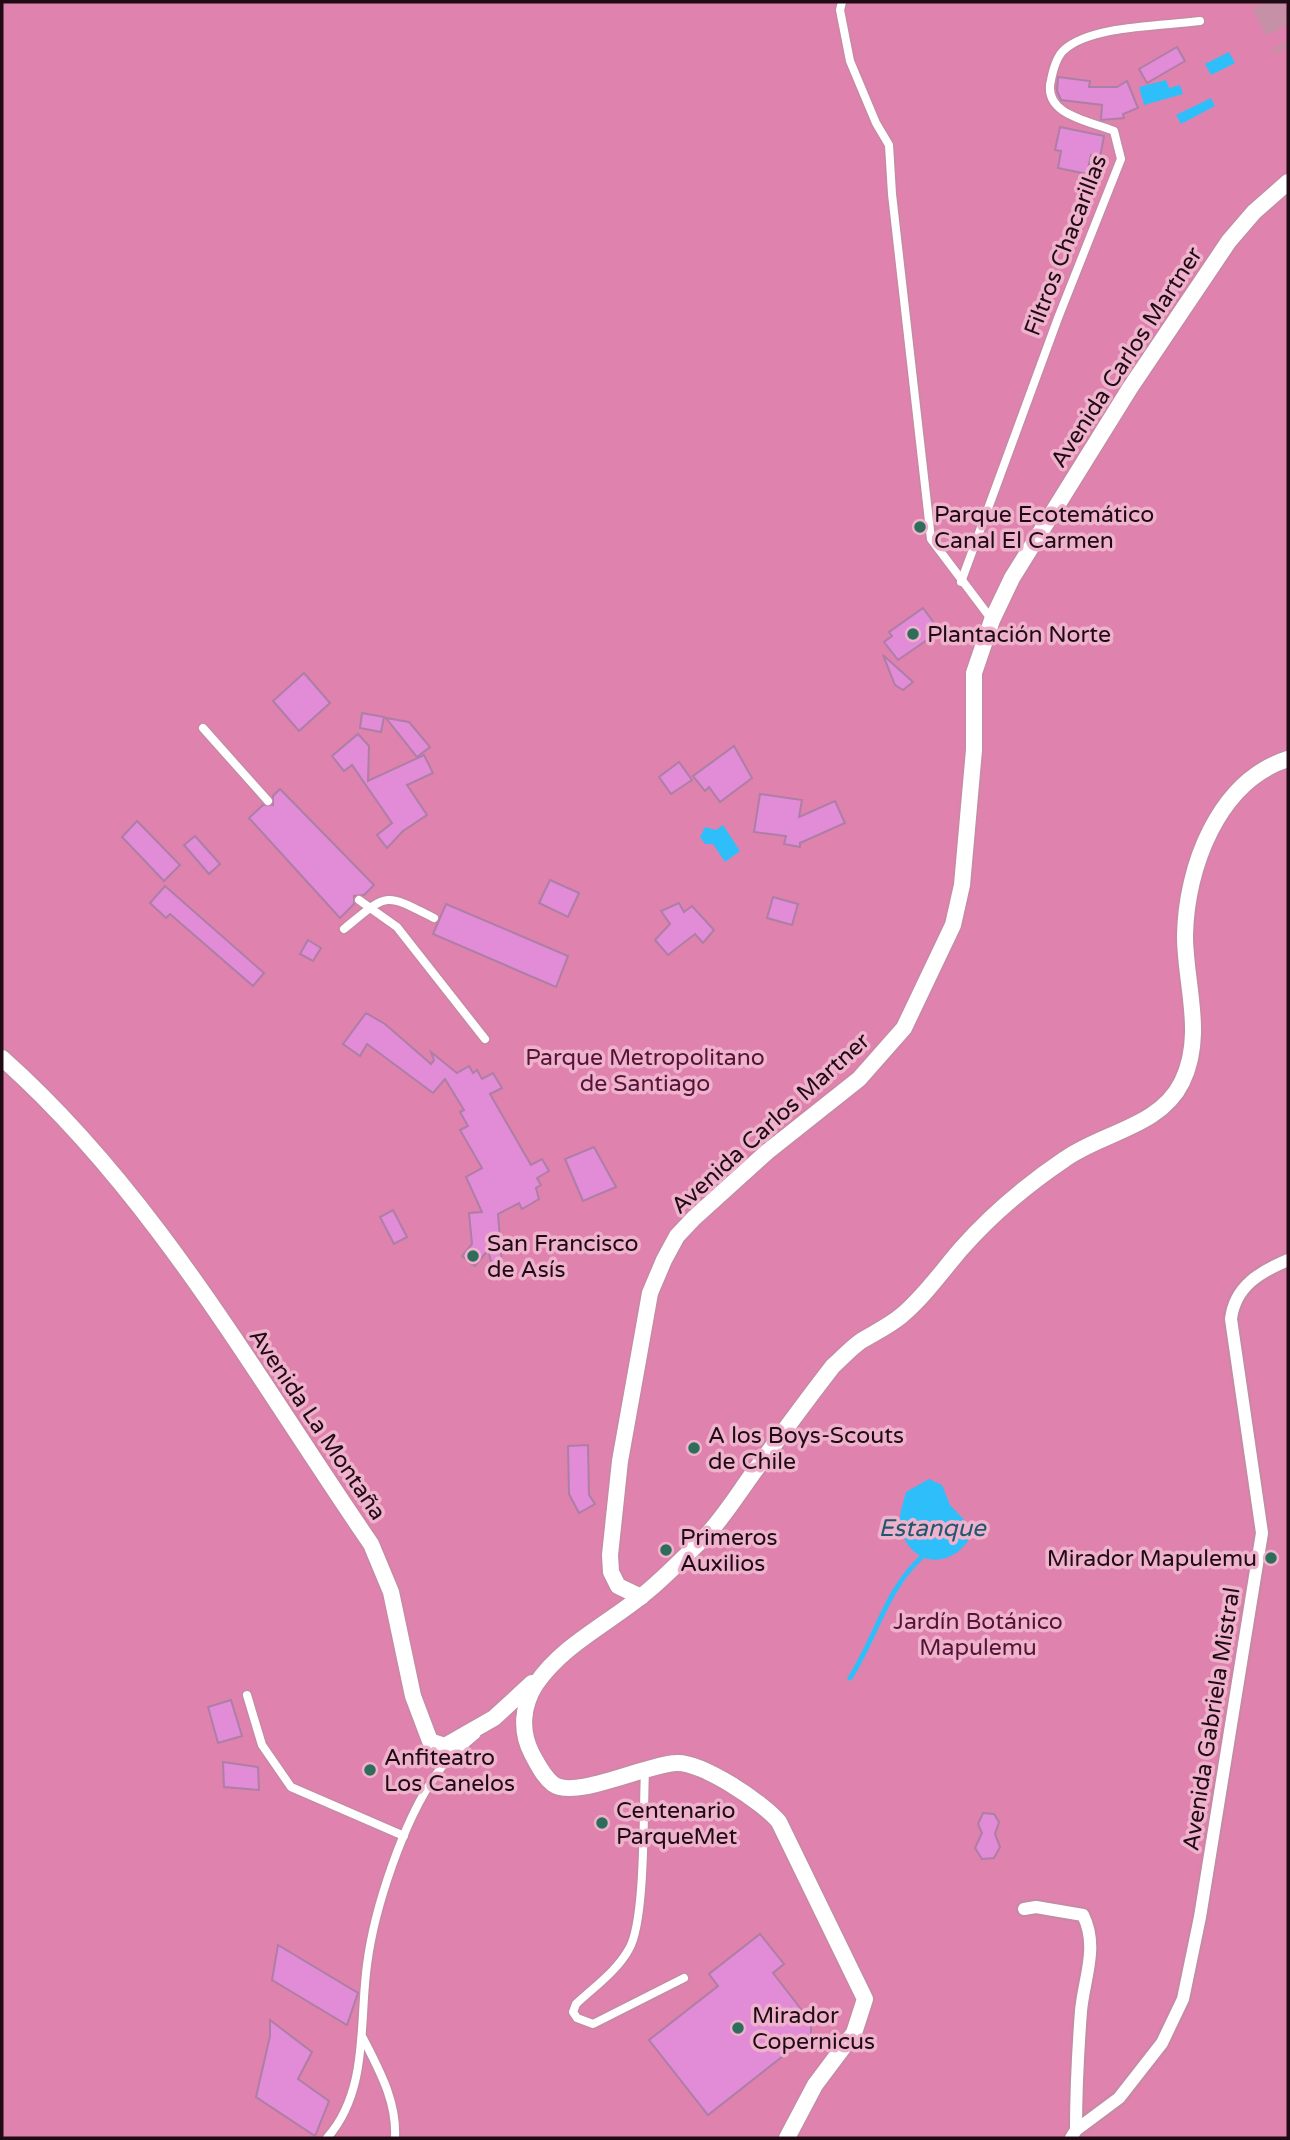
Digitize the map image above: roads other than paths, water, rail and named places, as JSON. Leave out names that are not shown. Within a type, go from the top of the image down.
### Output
[{"type":"street","name":"Avenida Carlos Martner","points":[[641,1597],[618,1586],[611,1572],[610,1555],[620,1461],[650,1293],[670,1248],[685,1227],[767,1152],[859,1079],[889,1047],[919,1002],[953,925],[962,885],[974,750],[974,673],[992,620],[1012,578],[1123,400],[1229,241],[1254,212],[1288,182]]},
{"type":"street","points":[[788,2138],[815,2084],[854,2033],[865,1999],[771,1812],[761,1803],[708,1773],[679,1762],[645,1768],[610,1780],[571,1788],[556,1786],[542,1774],[523,1730],[528,1699],[549,1667],[563,1654],[641,1597],[705,1537],[833,1366],[857,1343],[901,1317],[983,1226],[1066,1158],[1150,1117],[1169,1103],[1183,1080],[1191,1043],[1194,1014],[1185,935],[1194,882],[1204,849],[1217,815],[1236,793],[1288,759]]},
{"type":"street","name":"Avenida La Montaña","points":[[2,1058],[105,1166],[183,1262],[371,1544],[391,1592],[413,1696],[430,1741],[445,1746],[494,1718],[549,1667]]},
{"type":"street","name":"Avenida Gabriela Mistral","points":[[1073,2134],[1119,2098],[1142,2073],[1163,2043],[1183,1999],[1200,1917],[1262,1533],[1231,1319],[1234,1301],[1262,1271],[1288,1260]]},
{"type":"street","name":"Avenida Gabriela Mistral","points":[[1024,1909],[1036,1907],[1083,1915],[1090,1929],[1091,1949],[1081,2007],[1073,2134]]},
{"type":"lane","points":[[842,2],[840,10],[850,61],[876,123],[890,145],[892,194],[930,539],[992,620]]},
{"type":"lane","name":"Filtros Chacarillas","points":[[961,582],[1058,317],[1121,159],[1114,131],[1064,113],[1052,101],[1050,85],[1055,64],[1064,50],[1115,30],[1200,21]]},
{"type":"lane","points":[[202,728],[268,801]]},
{"type":"lane","points":[[344,929],[383,898],[396,898],[434,918]]},
{"type":"lane","points":[[359,900],[397,927],[485,1039]]},
{"type":"lane","points":[[247,1695],[262,1745],[291,1787],[404,1836]]},
{"type":"lane","points":[[327,2138],[349,2097],[363,2038],[367,1965],[373,1929],[404,1836],[437,1772],[494,1718]]},
{"type":"lane","points":[[645,1768],[638,1919],[631,1947],[620,1963],[576,2004],[573,2012],[577,2018],[593,2024],[684,1978]]},
{"type":"lane","points":[[363,2038],[385,2082],[396,2119],[395,2138]]},
{"type":"water","points":[[1229,52],[1235,63],[1211,75],[1205,64]]},
{"type":"water","points":[[1166,80],[1169,88],[1180,85],[1183,94],[1144,105],[1139,87]]},
{"type":"water","points":[[1211,98],[1215,106],[1181,124],[1176,115]]},
{"type":"water","points":[[723,825],[740,851],[725,862],[713,844],[705,844],[700,837],[705,827],[716,830]]},
{"type":"water","name":"Estanque","points":[[929,1479],[942,1485],[950,1505],[974,1530],[958,1552],[937,1560],[916,1553],[907,1544],[900,1525],[906,1492]]},
{"type":"waterway","points":[[850,1678],[890,1599],[922,1557]]},
{"type":"tunnel","points":[[1266,2],[1288,47]]},
{"type":"place","name":"Parque Ecotemático Canal El Carmen","points":[[920,527]]},
{"type":"place","name":"Plantación Norte","points":[[913,634]]},
{"type":"place","name":"San Francisco de Asís","points":[[473,1256]]},
{"type":"place","name":"A los Boys-Scouts de Chile","points":[[694,1448]]},
{"type":"place","name":"Primeros Auxilios","points":[[666,1550]]},
{"type":"place","name":"Mirador Mapulemu","points":[[1271,1558]]},
{"type":"place","name":"Anfiteatro Los Canelos","points":[[370,1770]]},
{"type":"place","name":"Centenario ParqueMet","points":[[602,1823]]},
{"type":"place","name":"Mirador Copernicus","points":[[738,2028]]},
{"type":"park label","name":"Parque Metropolitano de Santiago","points":[[645,1070]]},
{"type":"park label","name":"Jardín Botánico Mapulemu","points":[[978,1634]]}]
